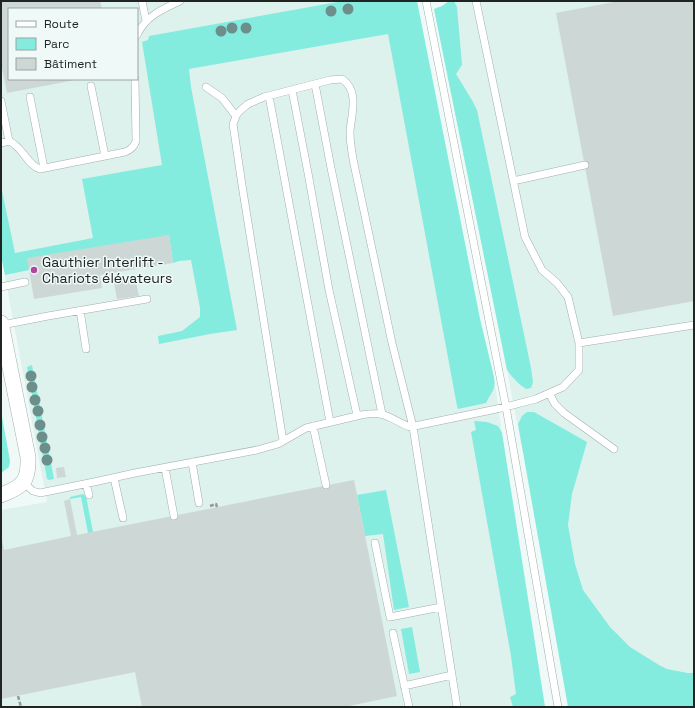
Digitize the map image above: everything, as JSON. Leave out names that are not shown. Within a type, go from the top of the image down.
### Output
[{"type":"street","points":[[1,324],[28,457],[28,469],[24,483],[10,492],[1,495]]},
{"type":"lane","points":[[142,1],[146,21]]},
{"type":"lane","points":[[138,32],[146,21],[158,12],[180,1]]},
{"type":"lane","points":[[426,1],[506,408],[558,707]]},
{"type":"lane","points":[[24,483],[33,491],[40,493],[257,450],[278,444],[303,429],[370,413],[382,414],[405,425],[413,427],[506,408],[536,399],[563,387],[579,370],[579,343],[568,297],[542,270],[525,237],[476,1]]},
{"type":"lane","points":[[283,441],[233,124],[236,116],[242,109],[255,101],[330,80],[342,79],[352,91],[353,110],[350,141],[392,343],[413,427],[457,707]]},
{"type":"lane","points":[[1,143],[9,141],[16,145],[33,165],[40,169],[130,151],[135,145],[136,141],[135,80]]},
{"type":"lane","points":[[315,84],[382,414]]},
{"type":"lane","points":[[91,86],[105,156]]},
{"type":"lane","points":[[206,87],[222,98],[236,116]]},
{"type":"lane","points":[[292,90],[329,290],[357,415]]},
{"type":"lane","points":[[269,96],[330,422]]},
{"type":"lane","points":[[30,97],[44,168]]},
{"type":"lane","points":[[1,101],[9,141]]},
{"type":"lane","points":[[513,181],[584,165]]},
{"type":"lane","points":[[1,287],[25,282]]},
{"type":"lane","points":[[1,324],[147,299]]},
{"type":"lane","points":[[80,310],[86,349]]},
{"type":"lane","points":[[579,343],[694,324]]},
{"type":"lane","points":[[549,393],[555,404],[564,413],[614,449]]},
{"type":"lane","points":[[313,426],[326,485]]},
{"type":"lane","points":[[192,462],[199,503]]},
{"type":"lane","points":[[165,468],[174,516]]},
{"type":"lane","points":[[114,478],[123,518]]},
{"type":"lane","points":[[86,484],[89,495]]},
{"type":"lane","points":[[375,543],[390,618],[441,607]]},
{"type":"lane","points":[[393,633],[409,707]]},
{"type":"lane","points":[[404,686],[452,675]]},
{"type":"path","points":[[18,696],[21,707]]},
{"type":"shaded area","points":[[1,1],[417,1],[480,319],[494,377],[545,707],[1,707],[1,510],[47,502],[1,255]]},
{"type":"shaded area","points":[[449,1],[694,1],[694,673],[667,669],[659,665],[604,693],[521,444],[434,9]]},
{"type":"green space","points":[[343,1],[417,1],[480,319],[494,377],[494,388],[486,403],[458,409],[457,406],[388,34],[189,69],[191,87],[237,330],[159,344],[158,336],[182,331],[200,317],[200,308],[191,260],[173,263],[169,235],[5,275],[1,255],[1,186],[15,253],[93,238],[82,179],[162,165],[142,42],[148,40],[149,36]]},
{"type":"green space","points":[[449,1],[454,1],[457,7],[462,65],[456,74],[477,110],[531,368],[533,382],[531,388],[526,389],[523,387],[507,370],[434,9]]},
{"type":"green space","points":[[32,365],[54,479],[49,480],[47,479],[27,367]]},
{"type":"green space","points":[[1,411],[10,461],[9,467],[1,473]]},
{"type":"green space","points":[[527,412],[534,412],[587,442],[572,494],[568,525],[575,564],[583,590],[610,627],[630,647],[667,669],[694,673],[694,707],[568,707],[518,424],[522,416]]},
{"type":"green space","points":[[474,421],[487,422],[498,426],[502,433],[545,707],[513,707],[510,697],[516,694],[511,656],[471,432],[476,430]]},
{"type":"green space","points":[[386,490],[409,607],[394,610],[383,534],[365,536],[357,495]]},
{"type":"green space","points":[[83,494],[86,496],[93,532],[88,533],[81,497],[70,499],[70,497]]},
{"type":"green space","points":[[412,627],[420,672],[409,674],[401,629]]},
{"type":"building","points":[[1,1],[100,1],[102,8],[8,8],[8,80],[75,80],[7,93],[1,63]]},
{"type":"building","points":[[619,1],[694,1],[694,301],[613,316],[556,13]]},
{"type":"building","points":[[169,235],[173,263],[100,275],[102,288],[34,299],[27,258]]},
{"type":"building","points":[[135,278],[139,296],[117,299],[114,282]]},
{"type":"building","points":[[64,467],[66,477],[57,478],[56,468]]},
{"type":"building","points":[[354,480],[397,696],[344,707],[142,707],[135,672],[1,699],[1,540],[4,550],[71,536],[64,501],[70,499],[77,535]]},
{"type":"place","name":"Gauthier Interlift - Chariots élévateurs","points":[[34,270]]}]
